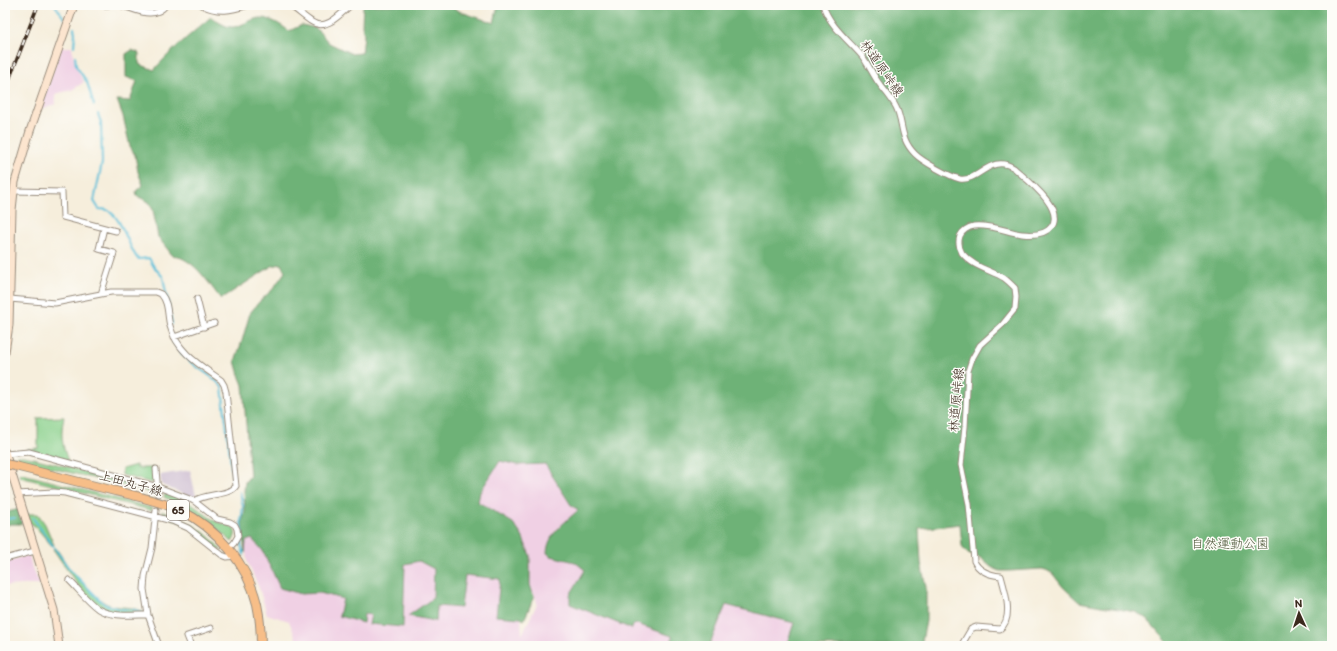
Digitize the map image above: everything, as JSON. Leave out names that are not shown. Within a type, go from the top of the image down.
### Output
[{"type":"main road","name":"上田丸子線","points":[[5,464],[143,497],[171,507],[203,524],[229,548],[249,581],[256,602],[259,618],[261,646]]},
{"type":"street","points":[[5,352],[9,325],[14,191],[24,149],[74,5],[108,5]]},
{"type":"street","points":[[120,5],[145,13],[156,13],[166,5]]},
{"type":"street","points":[[202,5],[216,10],[230,11],[249,5]]},
{"type":"street","points":[[289,5],[312,23],[320,26],[328,24],[351,5]]},
{"type":"street","name":"林道原峠線","points":[[823,5],[831,21],[863,57],[897,108],[904,139],[915,154],[945,173],[962,179],[972,176],[994,165],[1009,164],[1042,194],[1055,216],[1052,226],[1048,230],[1041,233],[1024,234],[987,226],[975,226],[967,228],[961,234],[958,242],[960,250],[967,258],[976,265],[1003,278],[1016,288],[1015,309],[1002,325],[980,345],[972,359],[968,371],[961,465],[969,504],[974,561],[976,566],[982,571],[992,575],[1001,576],[1007,602],[1006,623],[1000,629],[976,627],[971,629],[961,646]]},
{"type":"street","points":[[14,191],[62,192],[63,217],[116,231]]},
{"type":"street","points":[[101,294],[114,253],[99,249],[104,228]]},
{"type":"street","points":[[10,299],[55,303],[101,294],[121,292],[156,292],[161,294],[166,301],[168,319],[174,337],[181,349],[220,380],[224,385],[226,392],[236,488],[200,497],[194,501]]},
{"type":"street","points":[[197,299],[204,327]]},
{"type":"street","points":[[174,337],[214,323]]},
{"type":"street","points":[[59,646],[54,610],[18,494],[9,475],[5,453],[29,452],[158,487],[194,501],[215,518],[221,521],[230,522],[236,527],[238,532],[237,540],[229,548]]},
{"type":"street","points":[[156,469],[158,494]]},
{"type":"street","points":[[18,494],[54,492],[65,493],[155,516],[188,528],[222,555],[227,557],[235,556]]},
{"type":"street","points":[[156,510],[152,548],[144,576],[144,589],[148,615],[159,646]]},
{"type":"street","points":[[5,559],[35,551]]},
{"type":"street","points":[[69,580],[95,606],[103,611],[114,614],[148,615]]},
{"type":"street","points":[[191,646],[187,636],[211,628]]},
{"type":"shaded area","points":[[61,47],[72,47],[75,66],[84,82],[72,90],[55,94],[56,104],[40,109]]},
{"type":"shaded area","points":[[8,192],[6,212],[5,279],[5,193]]},
{"type":"shaded area","points":[[500,461],[518,465],[545,464],[571,505],[578,510],[555,531],[547,549],[547,553],[551,556],[575,562],[585,570],[570,595],[632,629],[633,625],[637,624],[672,636],[671,646],[299,646],[289,621],[267,614],[259,588],[247,561],[245,543],[246,541],[252,539],[263,551],[280,588],[301,594],[320,593],[344,599],[363,622],[364,614],[371,615],[369,624],[403,626],[405,564],[419,561],[434,568],[433,598],[408,616],[436,621],[437,606],[461,608],[464,575],[500,579],[496,616],[521,618],[522,635],[537,604],[530,585],[530,555],[513,523],[478,502],[480,492]]},
{"type":"shaded area","points":[[190,470],[196,496],[190,497],[162,485],[160,475]]},
{"type":"shaded area","points":[[29,555],[32,568],[40,584],[5,586],[5,562]]},
{"type":"shaded area","points":[[726,605],[794,623],[786,646],[709,646]]},
{"type":"green space","name":"自然運動公園","points":[[363,5],[448,5],[461,12],[494,23],[498,5],[1332,5],[1332,646],[1171,646],[1145,617],[1135,612],[1079,602],[1063,587],[1052,573],[1046,570],[1000,571],[991,567],[981,558],[964,550],[962,546],[960,524],[919,529],[921,563],[926,587],[926,621],[921,646],[786,646],[794,623],[726,605],[709,646],[671,646],[672,636],[637,624],[633,625],[632,629],[570,604],[570,595],[585,570],[575,562],[551,556],[547,553],[550,540],[554,534],[578,510],[571,505],[545,464],[518,465],[500,461],[480,492],[478,502],[513,523],[522,536],[530,555],[530,585],[534,597],[524,620],[521,618],[496,616],[500,579],[465,575],[461,608],[437,606],[436,621],[408,616],[433,598],[434,569],[419,561],[405,564],[403,627],[369,624],[371,615],[364,614],[363,623],[339,616],[343,599],[320,593],[301,594],[280,588],[263,551],[252,539],[246,541],[245,553],[242,522],[245,511],[244,491],[245,482],[250,476],[243,385],[235,361],[250,313],[273,289],[285,272],[281,264],[272,266],[221,299],[194,266],[180,257],[172,255],[158,237],[153,210],[149,202],[137,196],[136,191],[143,185],[138,172],[135,155],[130,147],[123,116],[117,100],[130,101],[137,81],[126,77],[126,54],[132,50],[139,53],[139,64],[154,70],[174,49],[211,17],[222,24],[231,27],[259,18],[264,18],[273,21],[289,31],[302,25],[316,28],[329,43],[352,54],[362,53],[364,35],[362,25]]},
{"type":"green space","points":[[64,417],[62,439],[68,461],[27,449],[38,448],[38,418]]},
{"type":"green space","points":[[16,456],[33,458],[154,489],[154,493],[15,459]]},
{"type":"green space","points":[[136,465],[136,468],[153,468],[155,480],[152,483],[122,475],[122,469]]},
{"type":"green space","points":[[19,473],[153,508],[150,510],[20,477]]},
{"type":"green space","points":[[165,494],[173,495],[186,501],[215,521],[231,526],[235,533],[235,537],[232,542],[217,528],[200,516],[164,497]]},
{"type":"green space","points":[[18,509],[22,524],[10,524],[5,526],[5,513]]},
{"type":"green space","points":[[162,511],[195,526],[210,537],[222,551],[217,549],[189,526],[163,515]]},
{"type":"green space","points":[[27,514],[38,514],[45,524],[54,545],[52,546],[35,526],[30,523]]},
{"type":"green space","points":[[56,548],[71,571],[98,598],[112,606],[133,608],[144,612],[145,614],[107,611],[95,604],[82,590],[53,549]]},
{"type":"waterway","points":[[55,5],[64,18]]},
{"type":"waterway","points":[[74,28],[74,46]]},
{"type":"waterway","points":[[75,56],[76,66],[87,82],[94,105]]},
{"type":"waterway","points":[[98,114],[101,123],[102,163],[94,201],[99,209],[108,210],[118,220],[137,258],[149,258],[154,267],[163,277],[172,324]]},
{"type":"waterway","points":[[173,341],[187,359],[213,378],[222,387],[233,483]]},
{"type":"waterway","points":[[240,492],[243,507],[241,522],[241,545],[244,555]]},
{"type":"waterway","points":[[5,519],[15,518]]},
{"type":"waterway","points":[[33,518],[71,571],[104,604],[120,609],[136,610],[142,613]]},
{"type":"waterway","points":[[1319,646],[1327,644],[1332,640]]},
{"type":"railway","points":[[5,90],[38,5]]}]
